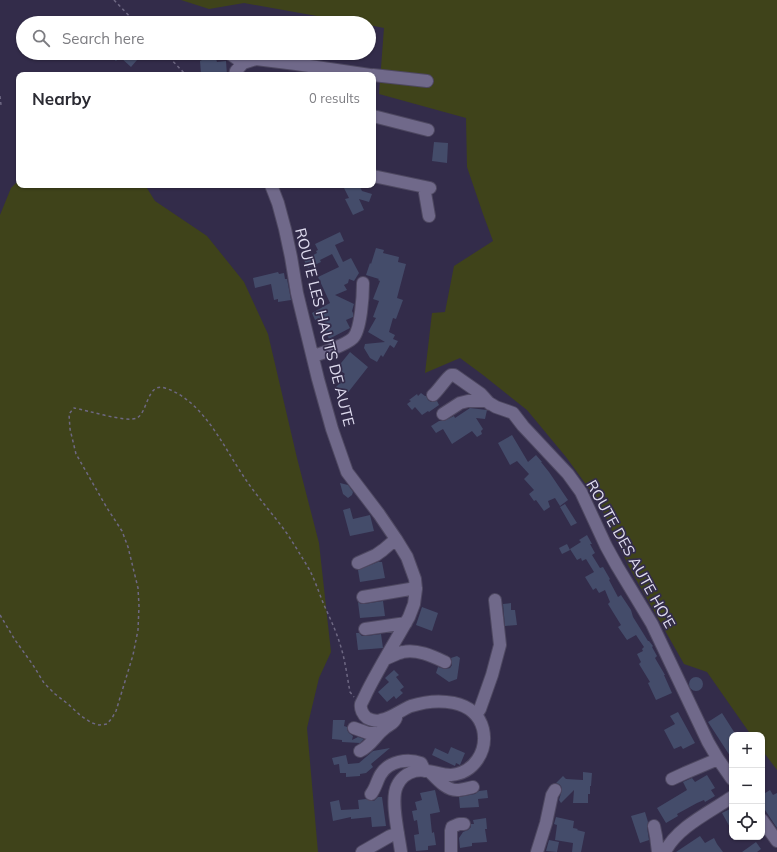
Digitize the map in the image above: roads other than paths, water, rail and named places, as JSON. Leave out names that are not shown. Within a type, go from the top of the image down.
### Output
[{"type":"street","points":[[239,60],[243,63]]},
{"type":"street","points":[[236,72],[243,63],[253,60]]},
{"type":"street","points":[[264,60],[351,72]]},
{"type":"street","points":[[376,75],[427,81]]},
{"type":"street","points":[[376,117],[428,130]]},
{"type":"street","points":[[376,177],[427,188],[429,216]]},
{"type":"street","name":"ROUTE LES HAUTS DE AUTE","points":[[272,188],[285,228],[297,293],[332,429],[347,472],[379,514],[407,557],[415,579],[416,588]]},
{"type":"street","points":[[313,356],[338,347],[353,338],[358,330],[363,283]]},
{"type":"street","points":[[434,395],[448,378],[451,375],[454,375],[481,394],[490,404]]},
{"type":"street","name":"ROUTE DES AUTE HO'E","points":[[443,414],[454,406],[468,401],[486,401],[513,413],[568,474],[582,492],[606,546],[659,637],[697,721],[718,759],[729,775]]},
{"type":"street","points":[[358,563],[376,555],[396,539]]},
{"type":"street","points":[[363,598],[416,588],[414,604],[406,623],[367,690],[361,704],[361,709],[364,716],[374,721],[381,721],[410,706],[431,701],[453,702],[472,711],[479,718],[483,730],[484,742],[481,754],[470,768],[460,773],[451,775],[422,770],[413,771],[406,775],[396,787],[395,802],[401,852]]},
{"type":"street","points":[[476,715],[480,709],[492,675],[500,645],[495,600]]},
{"type":"street","points":[[365,629],[406,623]]},
{"type":"street","points":[[385,659],[402,652],[409,651],[432,656],[445,662]]},
{"type":"street","points":[[360,752],[370,745],[378,734],[395,722],[397,713]]},
{"type":"street","points":[[354,728],[368,733],[378,734]]},
{"type":"street","points":[[672,779],[718,759]]},
{"type":"street","points":[[371,794],[382,773],[389,766],[397,762],[407,761],[421,763],[427,771],[450,789],[462,790],[473,787]]},
{"type":"street","points":[[692,776],[700,771],[706,764]]},
{"type":"street","points":[[537,852],[546,823],[552,795],[555,790]]},
{"type":"street","points":[[665,852],[672,840],[682,830],[729,799]]},
{"type":"street","points":[[451,852],[452,827],[459,824],[464,824]]},
{"type":"street","points":[[765,824],[777,841]]},
{"type":"street","points":[[654,826],[658,852]]},
{"type":"street","points":[[362,852],[398,833]]}]
